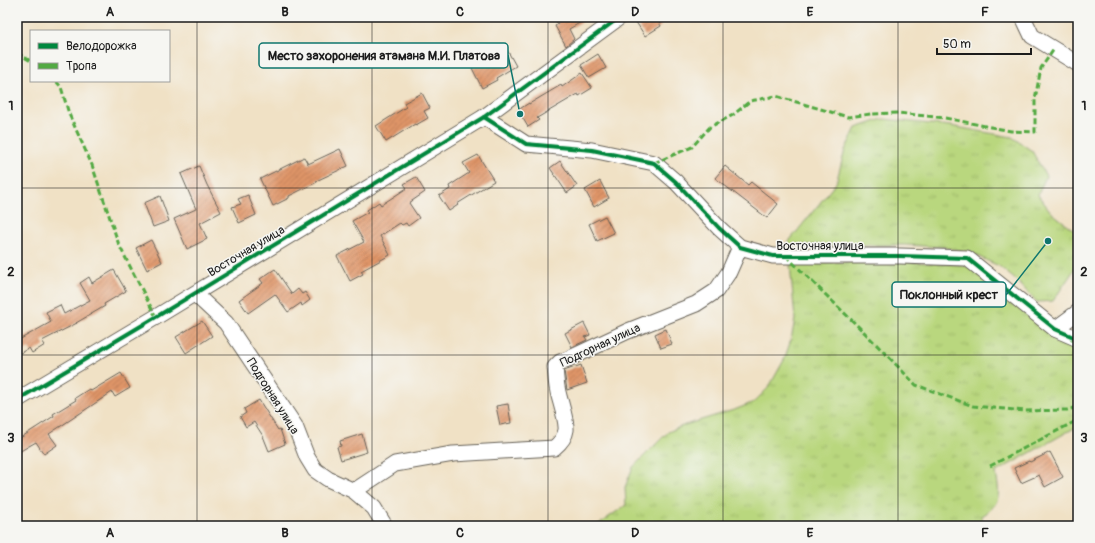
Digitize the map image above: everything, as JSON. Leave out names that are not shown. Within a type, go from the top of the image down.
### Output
[{"type":"street","name":"Восточная улица","points":[[17,400],[195,294],[484,117],[620,17]]},
{"type":"street","points":[[1023,17],[1032,36],[1078,64]]},
{"type":"street","name":"Восточная улица","points":[[484,117],[526,144],[592,150],[654,163],[676,182],[740,247],[773,256],[900,256],[966,258],[1055,329],[1078,339]]},
{"type":"street","name":"Подгорная улица","points":[[354,491],[395,464],[453,454],[554,448],[563,440],[566,429],[558,394],[555,367],[560,362],[628,331],[696,304],[716,291],[729,272],[740,247]]},
{"type":"street","name":"Подгорная улица","points":[[195,294],[226,323],[295,426],[307,457],[315,470],[328,479],[354,491],[374,508],[385,526]]},
{"type":"street","points":[[1055,329],[1078,312]]},
{"type":"green space","points":[[883,119],[950,126],[1012,137],[1032,151],[1046,176],[1038,195],[1051,212],[1076,232],[1078,246],[1074,270],[1053,301],[1037,302],[1018,282],[999,266],[966,251],[941,247],[905,245],[786,245],[836,183],[845,150],[856,128]]},
{"type":"green space","points":[[911,262],[962,265],[976,269],[1078,345],[1078,426],[996,472],[998,497],[993,507],[982,516],[982,526],[596,526],[626,505],[625,487],[633,467],[668,432],[754,402],[769,387],[784,360],[791,340],[795,319],[790,264]]},
{"type":"building","points":[[564,17],[590,17],[569,29],[574,39],[566,46],[555,26],[558,24],[556,21]]},
{"type":"building","points":[[644,17],[656,17],[661,26],[645,36],[636,22]]},
{"type":"building","points":[[506,48],[516,66],[496,78],[497,80],[482,88],[472,68]]},
{"type":"building","points":[[598,54],[606,68],[589,78],[581,65]]},
{"type":"building","points":[[582,73],[592,88],[579,96],[578,94],[537,118],[539,120],[528,127],[518,110],[561,85],[562,87]]},
{"type":"building","points":[[422,93],[430,108],[424,111],[428,118],[416,125],[415,124],[386,142],[376,126],[406,107],[404,103]]},
{"type":"building","points":[[340,149],[348,166],[316,181],[317,182],[273,206],[260,179],[304,157],[308,164]]},
{"type":"building","points":[[478,155],[494,181],[457,204],[458,205],[449,211],[439,196],[450,189],[449,186],[469,173],[463,163]]},
{"type":"building","points":[[560,161],[577,186],[567,193],[550,168]]},
{"type":"building","points":[[199,166],[221,212],[200,223],[207,239],[187,249],[174,219],[196,209],[181,174]]},
{"type":"building","points":[[725,166],[748,185],[751,182],[778,204],[767,218],[715,178]]},
{"type":"building","points":[[416,177],[425,192],[409,203],[419,218],[408,226],[406,223],[402,225],[400,223],[380,236],[390,255],[361,271],[363,274],[350,281],[337,256],[364,242],[352,221],[368,212],[367,210],[379,202],[381,205],[407,188],[404,184]]},
{"type":"building","points":[[600,181],[609,198],[594,207],[585,190]]},
{"type":"building","points":[[248,195],[256,215],[239,223],[232,207],[241,204],[238,199]]},
{"type":"building","points":[[160,196],[169,221],[153,227],[144,203]]},
{"type":"building","points":[[605,216],[614,233],[597,241],[589,224]]},
{"type":"building","points":[[151,240],[162,262],[147,270],[136,248]]},
{"type":"building","points":[[275,269],[292,294],[298,289],[302,294],[305,292],[310,300],[302,306],[301,303],[288,312],[275,294],[248,313],[239,300],[263,283],[260,279]]},
{"type":"building","points":[[114,270],[126,291],[77,323],[42,341],[45,345],[32,353],[29,348],[17,355],[17,341],[51,322],[46,312],[60,305],[64,314],[90,300],[80,283],[89,277],[92,283]]},
{"type":"building","points":[[202,321],[212,336],[186,353],[176,337]]},
{"type":"building","points":[[584,323],[590,335],[585,337],[587,340],[572,347],[565,333]]},
{"type":"building","points":[[666,329],[672,344],[661,348],[655,334]]},
{"type":"building","points":[[581,365],[587,383],[567,390],[564,371]]},
{"type":"building","points":[[121,373],[130,388],[115,397],[112,392],[49,434],[57,445],[44,454],[36,442],[17,453],[17,440],[54,416],[53,414],[76,400],[75,398],[89,389],[91,391]]},
{"type":"building","points":[[259,400],[278,430],[280,429],[285,444],[269,451],[263,436],[254,422],[246,427],[240,417],[246,413],[244,409]]},
{"type":"building","points":[[508,404],[511,423],[500,425],[496,406]]},
{"type":"building","points":[[362,434],[367,452],[341,460],[337,447],[341,446],[340,441]]},
{"type":"building","points":[[1050,452],[1063,477],[1045,487],[1039,475],[1021,483],[1014,468]]},
{"type":"marked path","points":[[654,163],[692,147],[710,127],[733,115],[750,101],[776,96],[848,117],[898,113],[945,118],[1011,131],[1035,132],[1035,99],[1041,68],[1054,49]]},
{"type":"marked path","points":[[17,53],[30,60]]},
{"type":"marked path","points":[[57,82],[61,87],[69,114],[92,165],[119,245],[156,317]]},
{"type":"marked path","points":[[786,256],[916,385],[973,406],[1025,411],[1067,410],[1078,407]]},
{"type":"marked path","points":[[1070,336],[1078,349]]},
{"type":"marked path","points":[[990,466],[1076,421],[1078,416]]},
{"type":"cycle path","points":[[17,400],[484,117],[620,17]]},
{"type":"cycle path","points":[[484,117],[526,144],[592,150],[654,163],[676,182],[719,228],[740,247],[773,256],[900,256],[967,258],[1055,329],[1078,339]]},
{"type":"place","name":"Место захоронения атамана М.И. Платова","points":[[520,114]]},
{"type":"place","name":"Поклонный крест","points":[[1048,241]]}]
